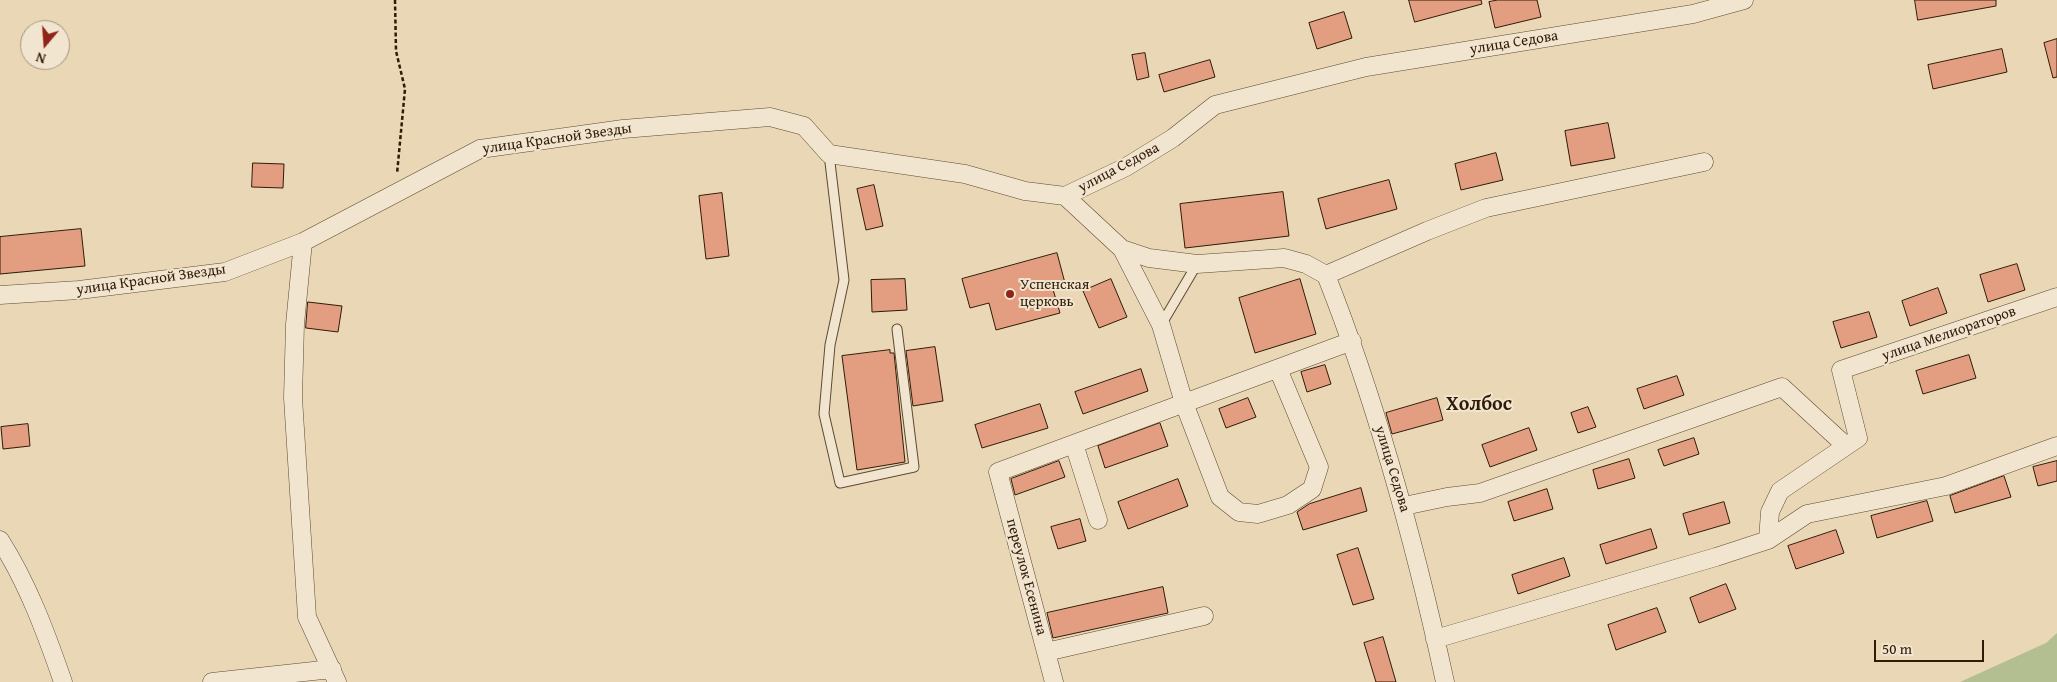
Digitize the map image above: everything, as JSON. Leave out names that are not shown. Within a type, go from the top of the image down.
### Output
[{"type":"street","name":"улица Седова","points":[[1445,682],[1404,506],[1352,341],[1326,275],[1306,264],[1284,258],[1197,264],[1149,258],[1122,249],[1065,196],[1126,167],[1173,138],[1215,105],[1366,68],[1693,14],[1744,0]]},
{"type":"street","name":"улица Красной Звезды","points":[[0,295],[79,290],[225,272],[303,242],[480,149],[623,129],[770,116],[804,126],[829,154]]},
{"type":"street","points":[[829,154],[965,174],[1025,191],[1065,196]]},
{"type":"street","points":[[1326,275],[1427,230],[1486,208],[1704,162]]},
{"type":"street","points":[[212,682],[335,675],[307,617],[293,398],[295,324],[303,242]]},
{"type":"street","points":[[1122,249],[1161,325],[1184,403],[1220,498],[1239,512],[1258,514],[1288,505],[1312,489],[1319,467],[1278,368]]},
{"type":"street","name":"улица Мелиораторов","points":[[1846,446],[1858,438],[1841,370],[2057,297]]},
{"type":"street","points":[[1098,520],[1074,444],[1352,341]]},
{"type":"street","points":[[1404,506],[1447,497],[1480,493],[1782,387],[1846,446],[1780,491],[1770,512],[1768,540]]},
{"type":"street","name":"переулок Есенина","points":[[1054,682],[998,472],[1074,444]]},
{"type":"street","points":[[1436,639],[1768,540],[1807,514],[1946,486],[2057,446]]},
{"type":"street","points":[[0,540],[12,560],[46,630],[63,682]]},
{"type":"street","points":[[1046,652],[1204,616]]},
{"type":"lane","points":[[829,154],[844,280],[830,345],[824,414],[840,483],[914,467],[897,329]]},
{"type":"lane","points":[[1161,325],[1197,264]]},
{"type":"path","points":[[395,0],[396,51],[404,89],[395,193]]},
{"type":"green space","points":[[2057,633],[2057,682],[1960,682],[2046,643]]},
{"type":"building","points":[[1409,0],[1481,0],[1482,4],[1415,22]]},
{"type":"building","points":[[1498,0],[1537,0],[1541,17],[1495,28],[1489,2]]},
{"type":"building","points":[[1915,0],[1996,0],[1996,6],[1918,20]]},
{"type":"building","points":[[1344,12],[1352,38],[1317,49],[1309,23]]},
{"type":"building","points":[[2057,39],[2057,77],[2053,78],[2044,43]]},
{"type":"building","points":[[2002,49],[2007,72],[1933,89],[1928,65]]},
{"type":"building","points":[[1145,53],[1149,77],[1137,80],[1132,55]]},
{"type":"building","points":[[1210,60],[1215,77],[1164,92],[1159,75]]},
{"type":"building","points":[[1608,123],[1615,158],[1571,166],[1565,131]]},
{"type":"building","points":[[1496,153],[1503,180],[1461,190],[1455,164]]},
{"type":"building","points":[[253,163],[284,164],[283,188],[252,187]]},
{"type":"building","points":[[1389,180],[1397,209],[1326,229],[1318,199]]},
{"type":"building","points":[[874,185],[883,226],[866,230],[857,189]]},
{"type":"building","points":[[1283,192],[1289,236],[1185,248],[1180,204]]},
{"type":"building","points":[[722,193],[729,256],[706,259],[699,196]]},
{"type":"building","points":[[81,229],[85,266],[0,274],[0,237]]},
{"type":"building","name":"Успенская церковь","points":[[1057,253],[1065,283],[1052,286],[1060,313],[996,330],[989,303],[970,308],[962,279]]},
{"type":"building","points":[[2017,264],[2025,290],[1988,302],[1980,275]]},
{"type":"building","points":[[905,279],[907,310],[872,312],[871,280]]},
{"type":"building","points":[[1111,279],[1127,317],[1099,328],[1083,291]]},
{"type":"building","points":[[1300,279],[1316,334],[1255,353],[1239,298]]},
{"type":"building","points":[[1938,288],[1947,313],[1910,326],[1902,301]]},
{"type":"building","points":[[308,302],[342,306],[338,332],[306,328]]},
{"type":"building","points":[[1869,312],[1877,337],[1841,348],[1833,322]]},
{"type":"building","points":[[935,347],[943,401],[913,406],[906,351]]},
{"type":"building","points":[[890,350],[890,353],[894,353],[905,462],[857,470],[842,356]]},
{"type":"building","points":[[1969,355],[1976,378],[1923,394],[1916,371]]},
{"type":"building","points":[[1325,365],[1331,384],[1307,392],[1301,372]]},
{"type":"building","points":[[1141,369],[1148,391],[1083,414],[1075,392]]},
{"type":"building","points":[[1677,376],[1684,395],[1644,409],[1637,389]]},
{"type":"building","points":[[1248,398],[1256,417],[1226,428],[1219,409]]},
{"type":"building","points":[[1437,398],[1443,420],[1392,434],[1386,413]]},
{"type":"building","points":[[1040,404],[1048,428],[982,448],[975,425]]},
{"type":"building","points":[[1588,407],[1596,427],[1578,433],[1571,413]]},
{"type":"building","points":[[1160,423],[1168,446],[1105,468],[1098,446]]},
{"type":"building","points":[[28,424],[30,446],[3,449],[1,427]]},
{"type":"building","points":[[1529,428],[1537,450],[1490,467],[1482,445]]},
{"type":"building","points":[[1694,438],[1699,454],[1664,466],[1658,450]]},
{"type":"building","points":[[1629,459],[1635,478],[1598,489],[1593,470]]},
{"type":"building","points":[[1059,461],[1065,477],[1015,495],[1011,479]]},
{"type":"building","points":[[2057,461],[2057,481],[2038,486],[2033,467]]},
{"type":"building","points":[[2004,476],[2011,497],[1955,513],[1950,496]]},
{"type":"building","points":[[1178,479],[1188,506],[1128,529],[1118,502]]},
{"type":"building","points":[[1361,488],[1367,511],[1303,530],[1297,512],[1309,504]]},
{"type":"building","points":[[1547,489],[1553,509],[1514,521],[1508,502]]},
{"type":"building","points":[[1927,501],[1933,521],[1877,538],[1871,516]]},
{"type":"building","points":[[1724,502],[1730,523],[1689,535],[1683,514]]},
{"type":"building","points":[[1080,519],[1086,541],[1058,549],[1051,527]]},
{"type":"building","points":[[1651,529],[1657,548],[1606,564],[1600,545]]},
{"type":"building","points":[[1836,530],[1844,553],[1796,569],[1788,546]]},
{"type":"building","points":[[1358,548],[1374,599],[1353,605],[1337,555]]},
{"type":"building","points":[[1564,558],[1570,576],[1518,594],[1512,575]]},
{"type":"building","points":[[1726,584],[1736,609],[1699,623],[1690,598]]},
{"type":"building","points":[[1163,587],[1168,613],[1053,638],[1047,613]]},
{"type":"building","points":[[1657,608],[1666,632],[1616,650],[1608,625]]},
{"type":"building","points":[[1383,637],[1396,682],[1376,682],[1364,643]]},
{"type":"place","name":"Успенская церковь","points":[[1010,294]]},
{"type":"district","name":"Холбос","points":[[1479,405]]}]
